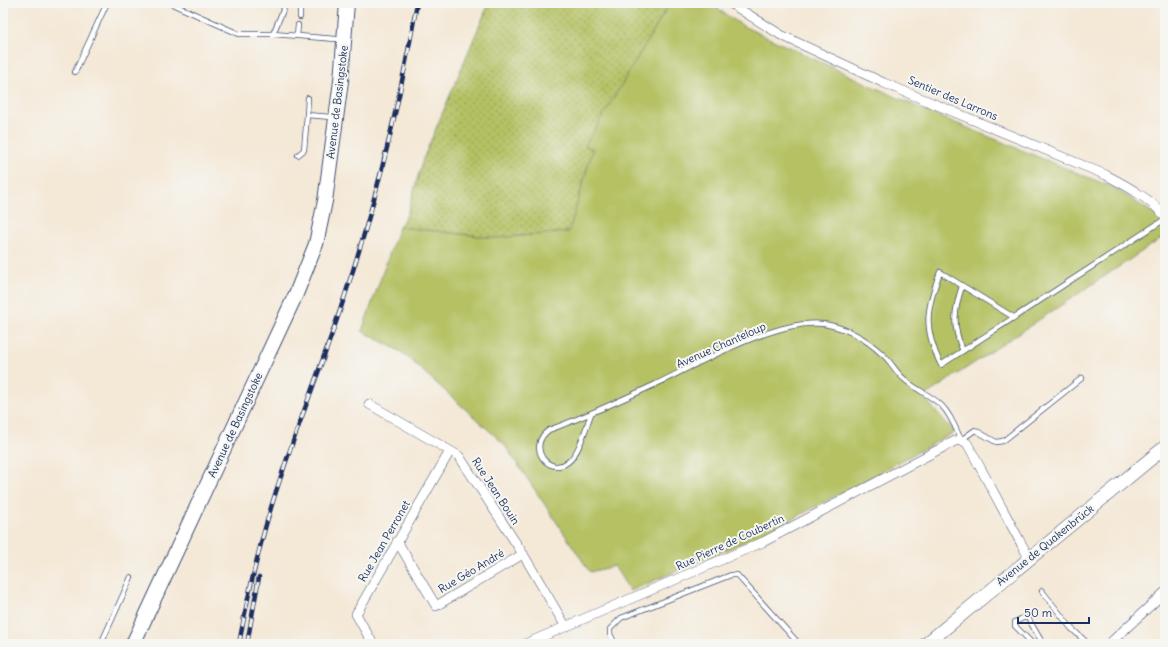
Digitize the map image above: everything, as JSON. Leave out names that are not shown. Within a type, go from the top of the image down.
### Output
[{"type":"main road","name":"Avenue de Basingstoke","points":[[325,201],[339,3]]},
{"type":"main road","name":"Avenue de Basingstoke","points":[[133,644],[296,294],[316,244],[325,201],[341,81],[347,3]]},
{"type":"main road","name":"Avenue de Quakenbrück","points":[[926,644],[1165,447]]},
{"type":"street","name":"Sentier des Larrons","points":[[730,3],[781,35],[884,83],[1106,175],[1133,189],[1158,208],[1165,218]]},
{"type":"street","name":"Rue Jean Bouin","points":[[369,404],[459,456],[523,554],[566,627]]},
{"type":"street","points":[[961,440],[967,444],[1029,558]]},
{"type":"street","name":"Rue Pierre de Coubertin","points":[[530,643],[763,542],[955,441],[961,440]]},
{"type":"street","name":"Rue Jean Perronet","points":[[373,644],[356,614],[450,451]]},
{"type":"street","name":"Rue Géo André","points":[[397,541],[436,606],[523,554]]},
{"type":"street","points":[[1110,644],[1165,592]]},
{"type":"lane","points":[[75,72],[107,3]]},
{"type":"lane","points":[[170,3],[240,34],[273,34],[336,39]]},
{"type":"lane","points":[[273,34],[286,3]]},
{"type":"lane","points":[[294,3],[300,7],[300,17]]},
{"type":"lane","points":[[297,36],[298,25]]},
{"type":"lane","points":[[298,155],[304,150],[308,98]]},
{"type":"lane","points":[[307,115],[331,117]]},
{"type":"lane","points":[[1015,318],[940,272],[931,297],[928,312],[928,326],[934,350],[942,365],[1015,318],[1165,218]]},
{"type":"lane","points":[[962,286],[956,305],[955,325],[963,351]]},
{"type":"lane","name":"Avenue Chanteloup","points":[[591,414],[579,446],[569,461],[560,466],[550,465],[541,457],[539,440],[549,430],[591,414],[749,340],[794,325],[811,323],[828,324],[863,339],[882,353],[903,378],[942,406],[951,418],[961,440]]},
{"type":"lane","points":[[961,440],[975,430],[996,442],[1003,441],[1082,378]]},
{"type":"lane","points":[[616,644],[610,634],[610,629],[620,618],[731,575],[737,575],[799,644]]},
{"type":"lane","points":[[101,644],[131,577]]},
{"type":"lane","points":[[1042,591],[1084,641],[1083,644]]},
{"type":"lane","points":[[1033,644],[1019,631],[1015,626],[1015,622],[1023,618],[1028,618],[1043,644]]},
{"type":"green space","points":[[489,3],[670,3],[586,146],[593,149],[569,232],[496,238],[399,227],[407,215],[423,159]]},
{"type":"green space","points":[[670,3],[709,3],[743,26],[924,110],[1114,188],[1156,215],[1165,224],[1165,236],[923,397],[955,432],[772,530],[630,591],[614,566],[590,572],[504,444],[403,353],[362,331],[399,227],[496,238],[569,232],[593,149],[585,146]]},
{"type":"railway","points":[[239,644],[263,534],[292,445],[338,315],[369,218],[396,111],[417,3]]},
{"type":"railway","points":[[247,644],[259,577]]}]
